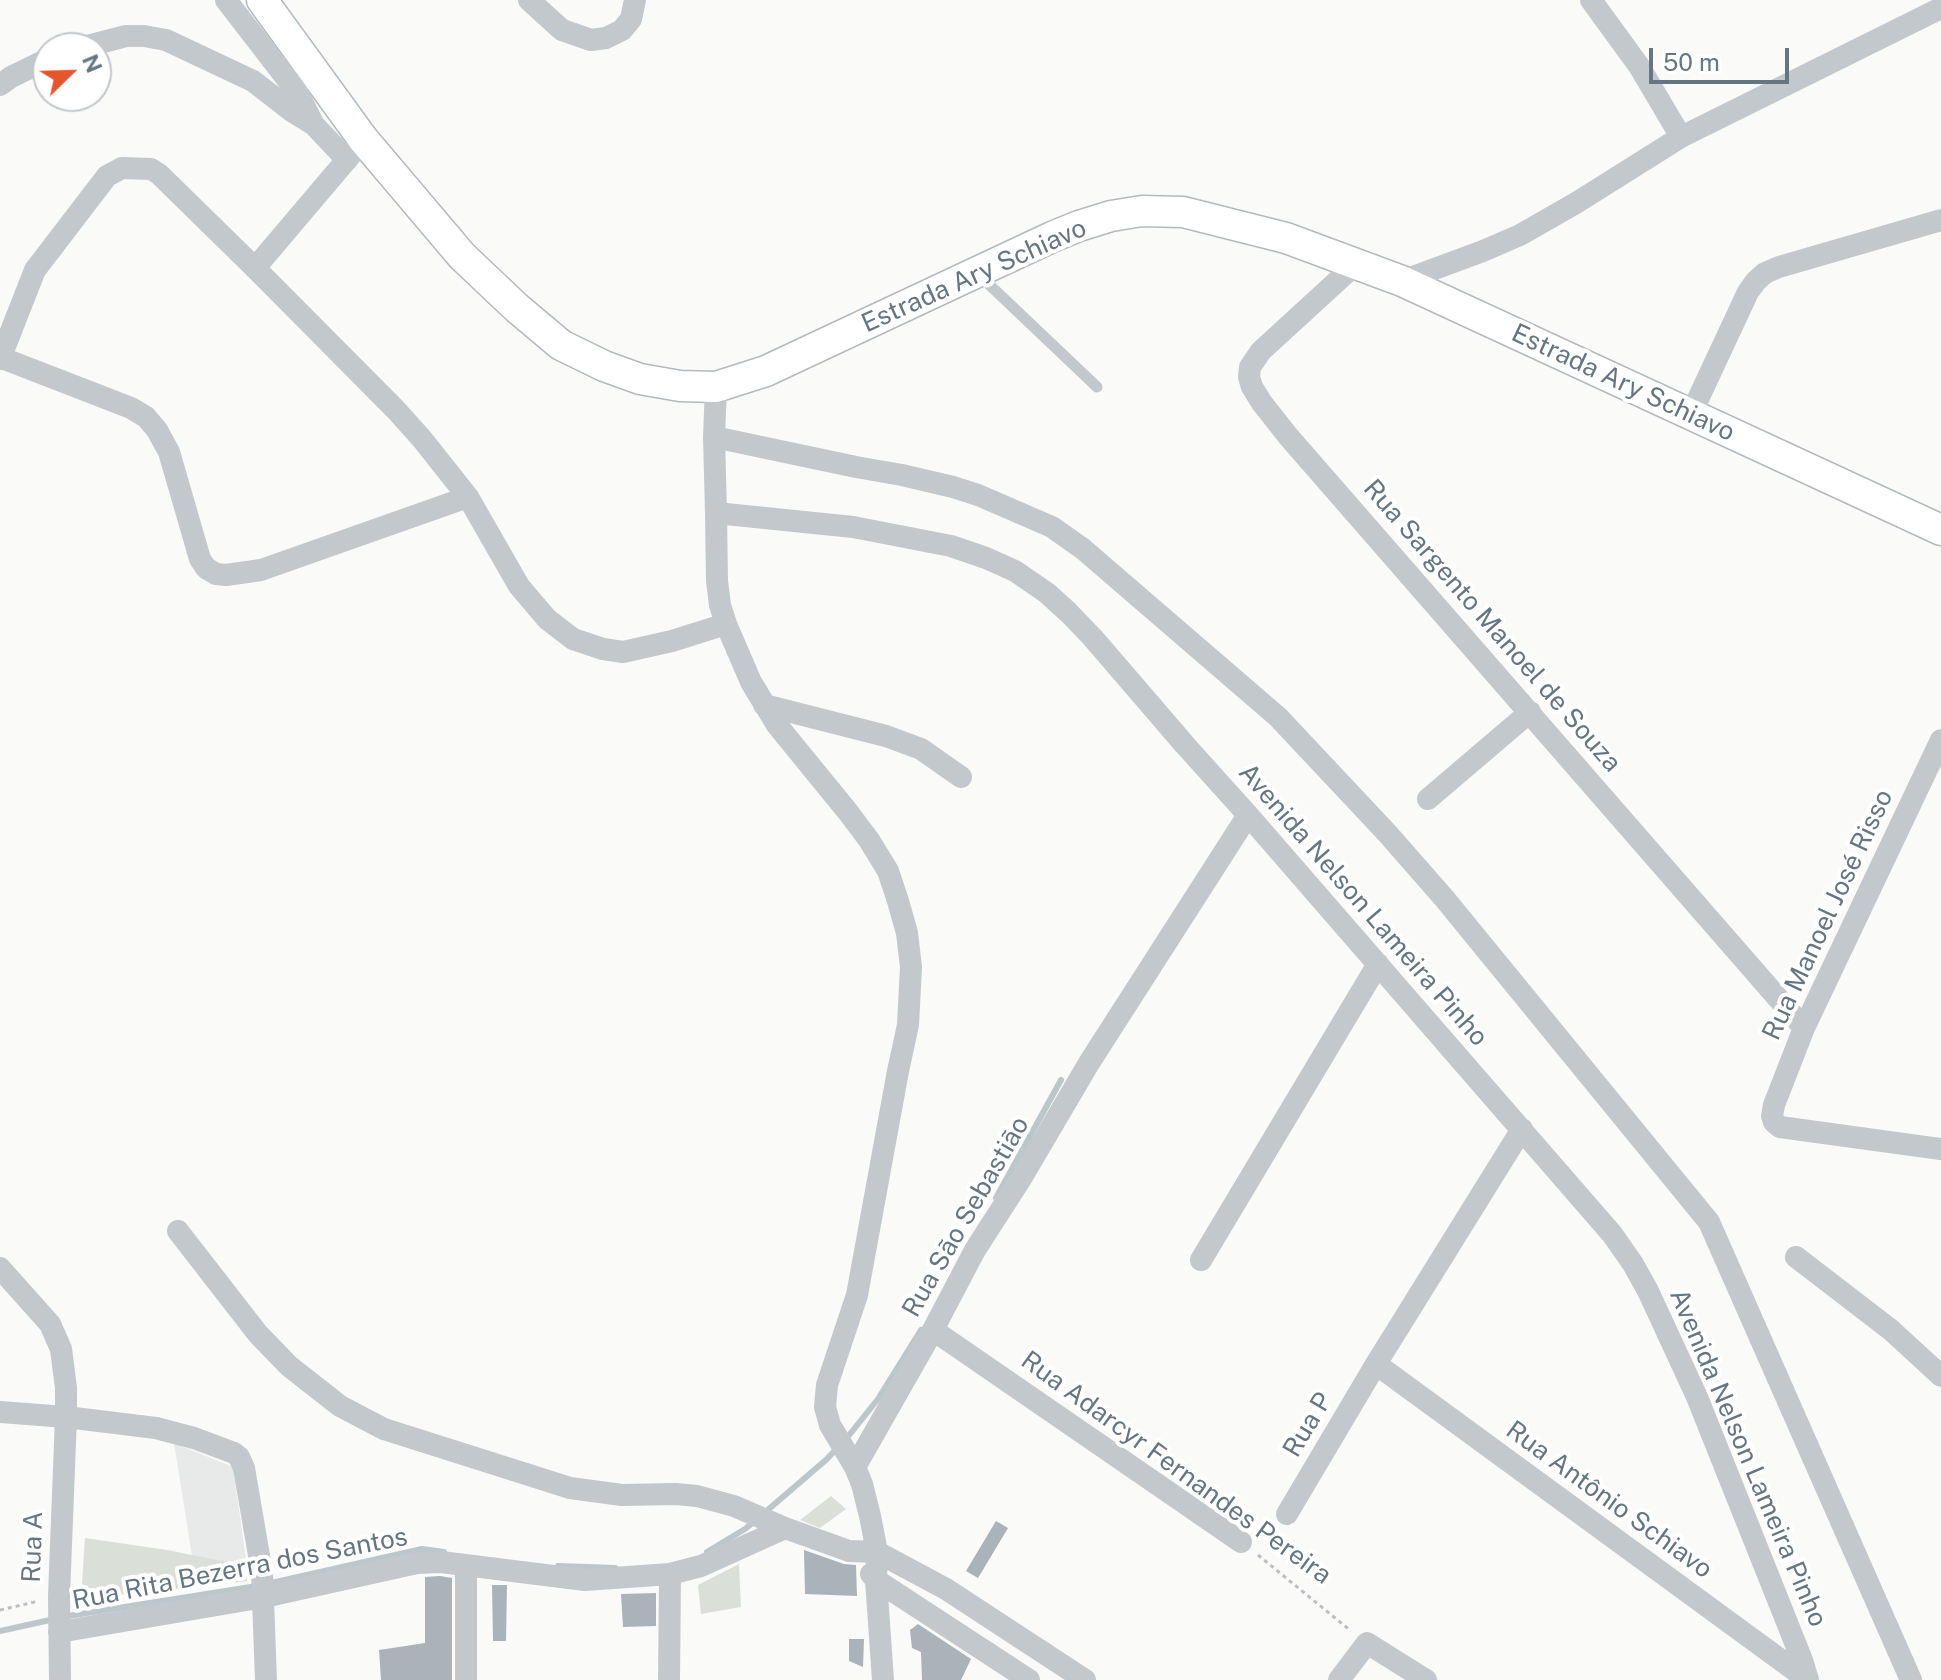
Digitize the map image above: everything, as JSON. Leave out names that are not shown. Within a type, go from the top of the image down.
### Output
[{"type":"main road","name":"Estrada Ary Schiavo","points":[[262,0],[355,150],[462,256],[561,345],[640,379],[680,386],[716,387],[766,371],[1079,226],[1142,211],[1183,212],[1286,238],[1402,281],[1941,530]]},
{"type":"street","points":[[226,0],[297,92],[314,125]]},
{"type":"street","points":[[529,0],[562,30],[591,40],[606,38],[622,30],[631,19],[635,0]]},
{"type":"street","points":[[1591,0],[1639,66],[1681,137]]},
{"type":"street","points":[[1402,281],[1520,235],[1681,137],[1941,8]]},
{"type":"street","points":[[112,40],[144,36],[166,40],[253,81],[293,112],[355,150],[255,268]]},
{"type":"street","points":[[0,85],[32,67]]},
{"type":"street","points":[[468,497],[261,570],[216,574],[206,568],[200,559],[169,452],[146,417],[131,408],[1,358],[35,270],[107,176],[122,168],[151,169],[255,268],[422,439],[468,497],[519,586],[547,619],[573,639],[623,652],[726,624]]},
{"type":"street","points":[[1691,414],[1748,292],[1765,273],[1941,220]]},
{"type":"street","name":"Rua Sargento Manoel de Souza","points":[[1357,263],[1261,351],[1250,367],[1252,387],[1288,436],[1804,1028]]},
{"type":"street","points":[[716,387],[717,581],[726,624],[751,682],[777,725],[869,840],[888,871],[907,933],[911,967],[908,1025],[857,1295],[827,1385],[825,1407],[830,1425],[862,1484],[870,1516],[877,1552],[883,1680]]},
{"type":"street","points":[[714,437],[953,487],[1052,527],[1083,549],[1278,717],[1444,898],[1709,1222],[1911,1680]]},
{"type":"street","name":"Avenida Nelson Lameira Pinho","points":[[716,513],[853,527],[951,546],[1015,571],[1047,593],[1093,638],[1522,1129],[1612,1234],[1633,1264],[1697,1397],[1808,1680]]},
{"type":"street","points":[[764,705],[886,736],[921,749],[961,777]]},
{"type":"street","points":[[1428,799],[1530,712]]},
{"type":"street","name":"Rua Manoel José Risso","points":[[1941,740],[1932,778],[1804,1028],[1772,1116],[1780,1127],[1941,1149]]},
{"type":"street","name":"Rua São Sebastião","points":[[851,1459],[933,1330],[975,1250],[1022,1177],[1039,1144],[1248,815]]},
{"type":"street","points":[[1201,1260],[1378,964]]},
{"type":"street","name":"Rua P","points":[[1287,1514],[1522,1129]]},
{"type":"street","points":[[178,1231],[258,1334],[289,1366],[340,1406],[384,1429],[570,1488],[622,1495],[697,1496],[741,1509],[849,1551],[877,1552],[946,1589],[1085,1680]]},
{"type":"street","points":[[1796,1257],[1891,1330],[1941,1376]]},
{"type":"street","name":"Rua A","points":[[0,1268],[50,1324],[61,1349],[66,1417],[59,1614],[60,1680]]},
{"type":"street","name":"Rua Adarcyr Fernandes Pereira","points":[[933,1330],[1241,1542]]},
{"type":"street","name":"Rua Antônio Schiavo","points":[[1376,1364],[1808,1680]]},
{"type":"street","points":[[0,1412],[156,1428],[234,1453],[242,1461],[263,1586],[266,1680]]},
{"type":"street","name":"Rua Rita Bezerra dos Santos","points":[[59,1614],[417,1563],[441,1562],[585,1580],[670,1574],[701,1566],[776,1524]]},
{"type":"street","points":[[849,1551],[876,1580],[1029,1680]]},
{"type":"street","points":[[466,1565],[466,1680]]},
{"type":"street","points":[[669,1680],[670,1574]]},
{"type":"street","points":[[1339,1680],[1367,1643],[1426,1680]]},
{"type":"lane","points":[[977,273],[1097,387]]},
{"type":"path","name":"Rua Adarcyr Fernandes Pereira","points":[[1241,1542],[1367,1643]]},
{"type":"path","points":[[0,1610],[59,1614]]},
{"type":"shaded area","points":[[174,1443],[233,1467],[247,1566],[192,1556]]},
{"type":"shaded area","points":[[831,1496],[846,1509],[820,1528],[800,1520]]},
{"type":"shaded area","points":[[85,1538],[247,1566],[247,1581],[81,1599]]},
{"type":"shaded area","points":[[739,1564],[741,1607],[701,1614],[698,1585]]},
{"type":"building","points":[[996,1521],[1008,1528],[978,1578],[966,1571]]},
{"type":"building","points":[[804,1550],[856,1565],[857,1596],[805,1594]]},
{"type":"building","points":[[425,1577],[452,1578],[452,1680],[381,1680],[379,1650],[425,1643]]},
{"type":"building","points":[[492,1585],[507,1585],[506,1641],[493,1641]]},
{"type":"building","points":[[656,1593],[656,1626],[623,1627],[621,1594]]},
{"type":"building","points":[[918,1624],[971,1659],[961,1680],[922,1680],[921,1652],[912,1648],[910,1630]]},
{"type":"building","points":[[849,1639],[864,1639],[863,1667],[849,1661]]},
{"type":"waterway","points":[[996,1198],[1061,1080]]},
{"type":"waterway","points":[[846,1439],[878,1399],[921,1330]]},
{"type":"waterway","points":[[763,1514],[838,1447]]},
{"type":"waterway","points":[[707,1552],[755,1521]]},
{"type":"waterway","points":[[267,1584],[422,1549],[444,1552]]},
{"type":"waterway","points":[[558,1566],[615,1568]]},
{"type":"waterway","points":[[0,1631],[68,1616],[257,1586]]}]
